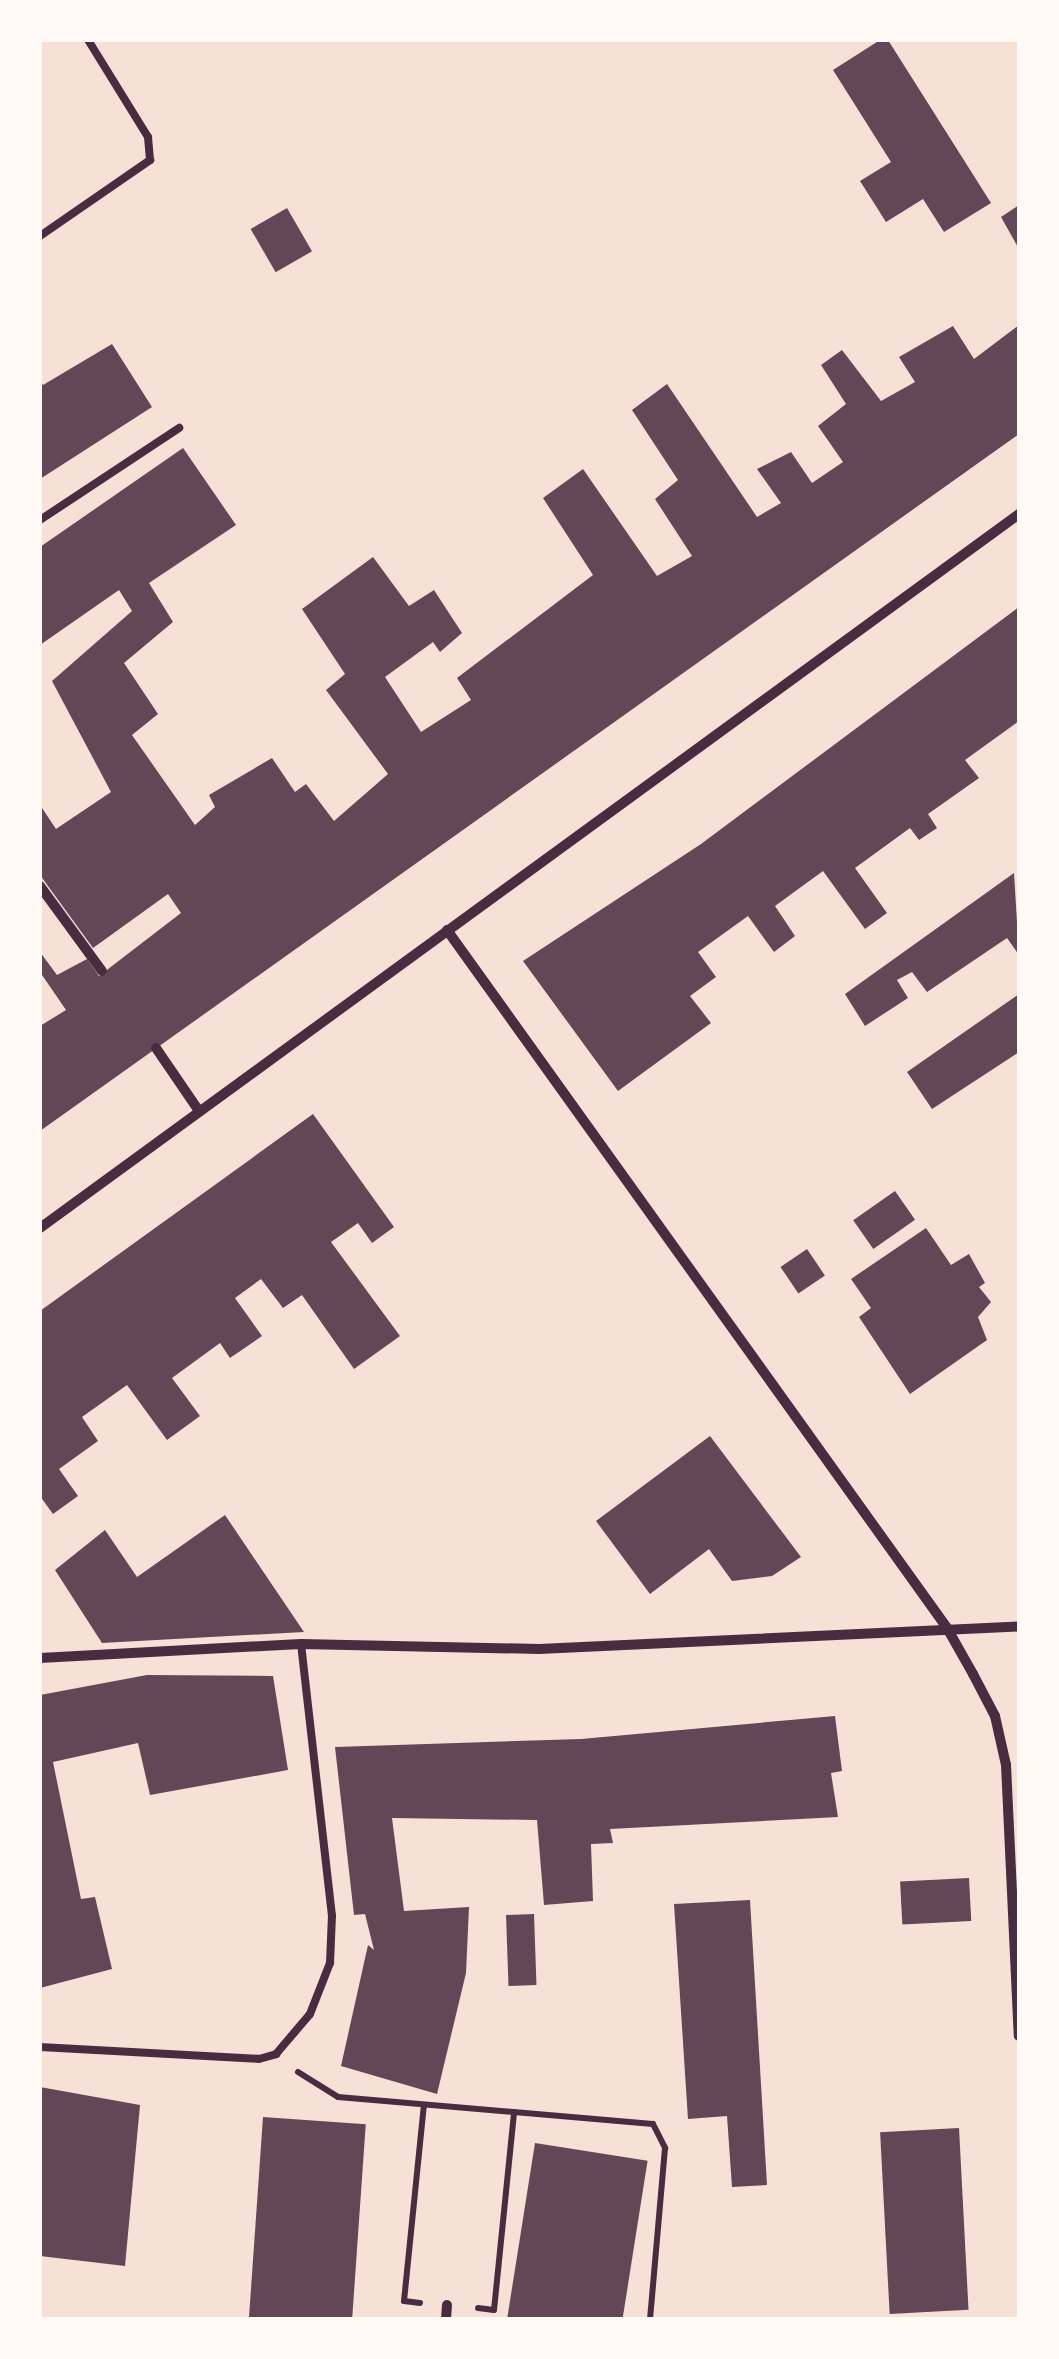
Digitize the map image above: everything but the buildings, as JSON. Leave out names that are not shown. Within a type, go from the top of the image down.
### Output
[{"type":"street","points":[[40,1228],[1019,514]]},
{"type":"street","points":[[40,886],[102,971]]},
{"type":"street","points":[[447,930],[947,1628],[995,1716],[1006,1765],[1019,2036]]},
{"type":"street","points":[[156,1048],[199,1111]]},
{"type":"street","points":[[40,1658],[302,1644],[539,1649],[1019,1626]]},
{"type":"street","points":[[446,2319],[447,2305]]},
{"type":"lane","points":[[40,236],[150,160],[148,137],[88,40]]},
{"type":"lane","points":[[40,520],[179,428]]},
{"type":"lane","points":[[40,2047],[259,2059],[276,2054],[310,2014],[330,1964],[332,1916],[302,1644]]},
{"type":"path","points":[[276,2054],[338,2097],[646,2122],[662,2133],[650,2319]]},
{"type":"path","points":[[424,2104],[404,2301],[494,2310],[514,2112]]}]
